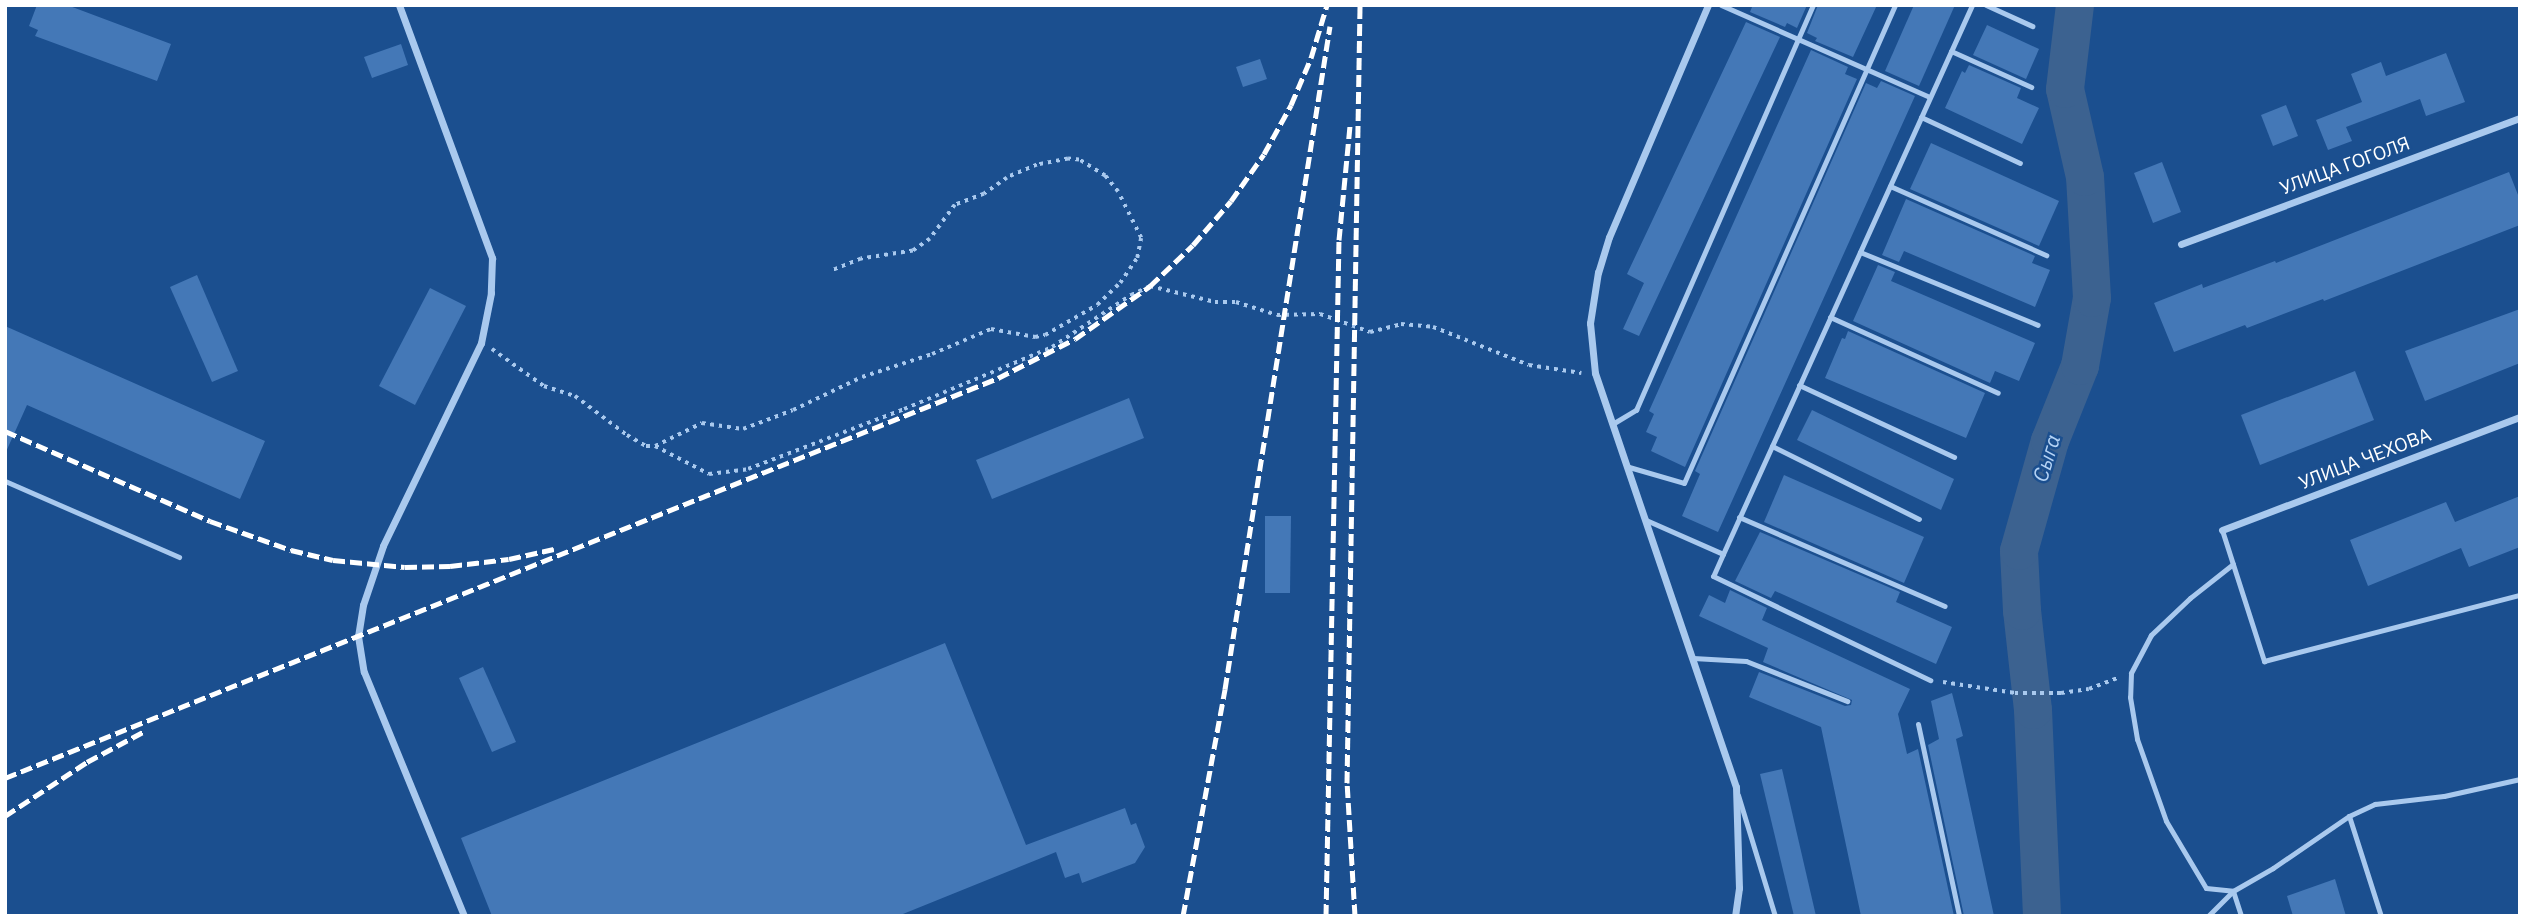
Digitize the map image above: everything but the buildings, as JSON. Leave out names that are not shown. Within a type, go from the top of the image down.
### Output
[{"type":"street","points":[[399,5],[492,258],[488,317],[481,343],[383,547],[363,605],[358,636],[364,672],[464,916]]},
{"type":"street","points":[[1708,5],[1609,237],[1598,272],[1590,323],[1595,373],[1736,787],[1739,888],[1735,916]]},
{"type":"street","name":"УЛИЦА ГОГОЛЯ","points":[[2181,244],[2520,118]]},
{"type":"street","name":"УЛИЦА ЧЕХОВА","points":[[2222,530],[2520,417]]},
{"type":"lane","points":[[1721,5],[1930,97]]},
{"type":"lane","points":[[1614,423],[1636,410],[1813,5]]},
{"type":"lane","points":[[1629,467],[1684,483],[1895,5]]},
{"type":"lane","points":[[1930,680],[1713,576],[1972,5]]},
{"type":"lane","points":[[1986,5],[2032,26]]},
{"type":"lane","points":[[1951,51],[2031,87]]},
{"type":"lane","points":[[1922,117],[2020,163]]},
{"type":"lane","points":[[1889,186],[2046,255]]},
{"type":"lane","points":[[1860,251],[2038,325]]},
{"type":"lane","points":[[1830,317],[1998,393]]},
{"type":"lane","points":[[1799,385],[1954,457]]},
{"type":"lane","points":[[1772,446],[1919,519]]},
{"type":"lane","points":[[5,481],[179,557]]},
{"type":"lane","points":[[1739,517],[1945,606]]},
{"type":"lane","points":[[1646,520],[1723,554]]},
{"type":"lane","points":[[2222,530],[2264,661],[2520,595]]},
{"type":"lane","points":[[2233,564],[2190,598],[2151,635],[2131,673],[2130,697],[2137,739],[2166,821],[2206,888],[2233,891]]},
{"type":"lane","points":[[1693,658],[1746,661],[1847,701]]},
{"type":"lane","points":[[1918,724],[1959,916]]},
{"type":"lane","points":[[2208,916],[2233,891],[2273,868],[2349,816],[2375,804],[2444,796],[2520,779]]},
{"type":"lane","points":[[1736,787],[1775,916]]},
{"type":"lane","points":[[2349,816],[2381,916]]},
{"type":"lane","points":[[2233,891],[2241,916]]},
{"type":"path","points":[[481,343],[544,386],[575,396],[627,435],[646,446],[655,446],[702,423],[743,429],[793,410],[862,377],[932,354],[991,329],[1035,337],[1045,335],[1097,305],[1120,283],[1137,258],[1141,238],[1118,192],[1105,176],[1079,160],[1068,159],[1037,165],[1007,178],[984,194],[955,205],[930,239],[913,251],[861,259],[831,271]]},
{"type":"path","points":[[655,446],[709,474],[748,469],[904,410],[1052,347],[1131,295],[1150,286],[1215,302],[1236,302],[1277,314],[1320,314],[1370,332],[1401,324],[1433,327],[1529,365],[1571,373],[1595,373]]},
{"type":"path","points":[[1930,680],[2015,693],[2061,693],[2090,689],[2131,673]]},
{"type":"waterway","name":"Сыга","points":[[2042,916],[2033,710],[2022,611],[2019,551],[2050,441],[2080,366],[2092,298],[2085,177],[2065,89],[2075,5]]},
{"type":"railway","points":[[5,778],[998,378],[1075,339],[1150,286],[1193,245],[1231,201],[1264,154],[1291,105],[1311,58],[1327,5]]},
{"type":"railway","points":[[1355,916],[1347,783],[1360,5]]},
{"type":"railway","points":[[1183,916],[1225,689],[1330,26]]},
{"type":"railway","points":[[1326,916],[1339,240],[1350,126]]},
{"type":"railway","points":[[5,431],[210,521],[291,550],[333,560],[405,567],[450,566],[509,559],[554,549]]},
{"type":"railway","points":[[5,816],[87,762],[143,732]]}]
